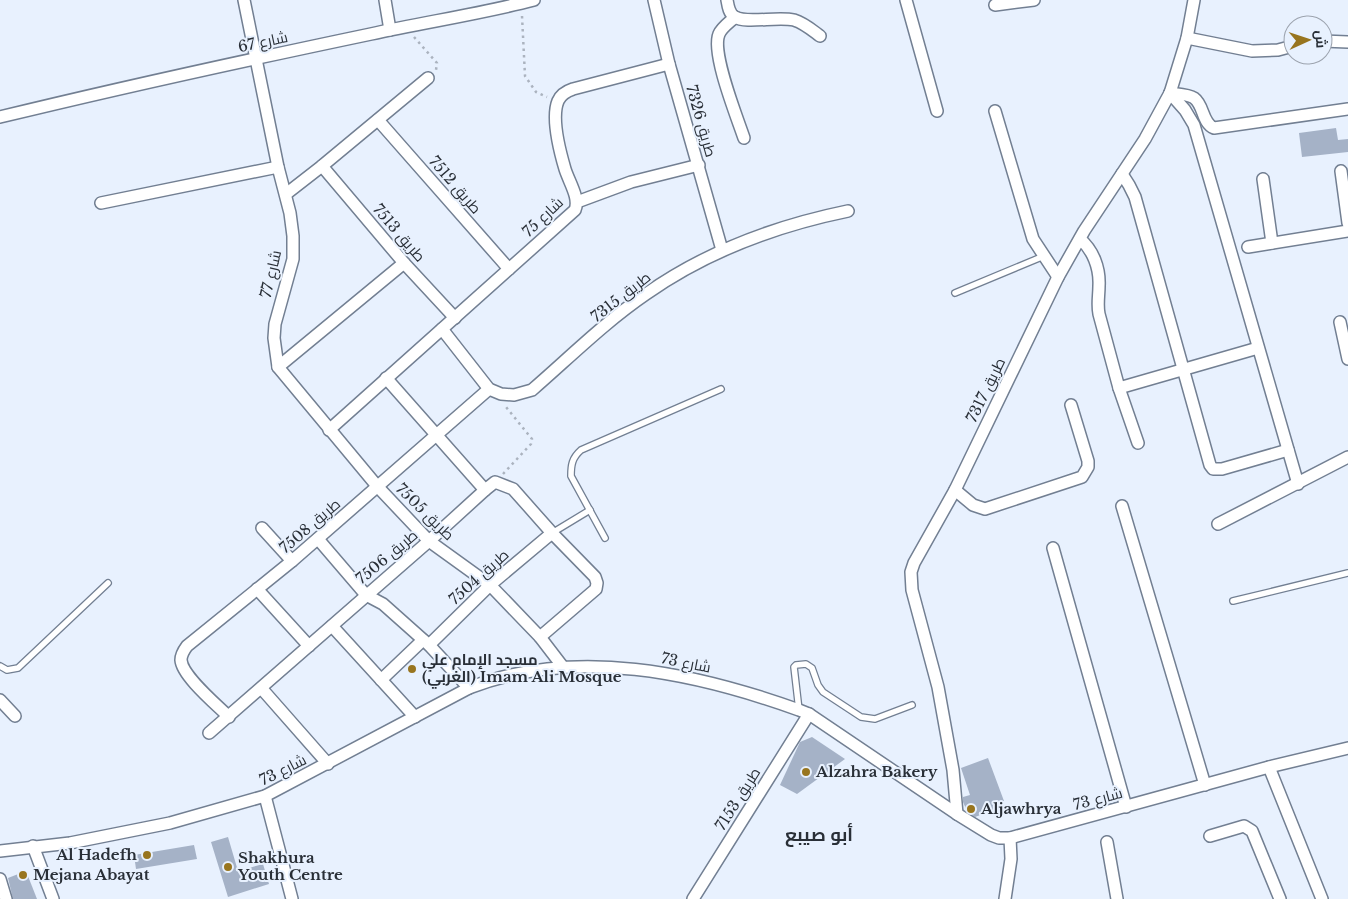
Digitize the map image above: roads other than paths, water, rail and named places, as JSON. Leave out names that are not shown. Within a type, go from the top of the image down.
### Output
[{"type":"street","name":"شارع 77","points":[[244,0],[278,167],[290,213],[293,259],[275,324],[274,338],[278,367]]},
{"type":"street","points":[[386,0],[390,30]]},
{"type":"street","name":"شارع 67","points":[[0,117],[255,59],[404,27],[471,15],[534,0]]},
{"type":"street","name":"طريق 7326","points":[[654,0],[669,64],[722,250]]},
{"type":"street","points":[[727,0],[729,10],[735,17],[745,20],[777,18],[793,20],[806,25],[820,36]]},
{"type":"street","points":[[906,0],[937,111]]},
{"type":"street","points":[[994,5],[1034,0]]},
{"type":"street","name":"طريق 7317","points":[[957,814],[953,770],[938,687],[911,581],[911,572],[914,563],[955,490],[1058,277],[1080,239],[1146,139],[1170,93],[1187,38],[1194,0]]},
{"type":"street","points":[[735,17],[725,25],[719,34],[717,47],[720,64],[744,138]]},
{"type":"street","points":[[1187,38],[1252,52],[1283,49]]},
{"type":"street","points":[[1333,41],[1348,42]]},
{"type":"street","name":"شارع 75","points":[[329,430],[575,210],[577,202],[565,168],[556,119],[558,101],[566,91],[669,64]]},
{"type":"street","points":[[286,194],[428,78]]},
{"type":"street","points":[[1170,93],[1193,98],[1198,103],[1208,125],[1214,128],[1348,109]]},
{"type":"street","points":[[1170,93],[1186,110],[1194,125],[1298,484]]},
{"type":"street","points":[[995,111],[1033,239],[1058,277]]},
{"type":"street","name":"طريق 7512","points":[[378,120],[509,270]]},
{"type":"street","points":[[577,202],[631,182],[698,165]]},
{"type":"street","name":"طريق 7513","points":[[322,166],[404,263],[455,318]]},
{"type":"street","points":[[101,203],[278,167]]},
{"type":"street","points":[[1341,171],[1348,223]]},
{"type":"street","points":[[1122,174],[1135,197],[1208,461],[1213,469],[1222,469],[1288,450]]},
{"type":"street","points":[[1263,179],[1272,243]]},
{"type":"street","name":"طريق 7315","points":[[489,389],[501,394],[514,395],[532,390],[644,294],[682,270],[722,250],[787,225],[848,211]]},
{"type":"street","points":[[1248,247],[1348,231]]},
{"type":"street","points":[[1080,239],[1090,248],[1097,269],[1099,281],[1098,314],[1119,388],[1138,443]]},
{"type":"street","points":[[278,367],[404,263]]},
{"type":"street","points":[[1340,322],[1348,359]]},
{"type":"street","points":[[437,436],[489,389],[442,329]]},
{"type":"street","points":[[1119,388],[1258,348]]},
{"type":"street","name":"طريق 7505","points":[[278,367],[377,486],[429,541],[490,585],[540,637],[562,667]]},
{"type":"street","points":[[386,378],[485,490],[496,482],[512,489],[595,577],[596,589],[540,637]]},
{"type":"street","points":[[955,490],[973,504],[985,509],[1082,476],[1088,467],[1088,461],[1071,405]]},
{"type":"street","name":"طريق 7508","points":[[229,717],[183,668],[181,661],[182,653],[186,646],[292,561],[437,436]]},
{"type":"street","points":[[1218,524],[1348,457]]},
{"type":"street","name":"طريق 7506","points":[[209,733],[262,689],[485,490]]},
{"type":"street","points":[[1122,506],[1206,785]]},
{"type":"street","points":[[262,528],[292,561]]},
{"type":"street","name":"طريق 7504","points":[[381,680],[552,533]]},
{"type":"street","points":[[318,539],[366,595],[383,604],[426,642],[469,688]]},
{"type":"street","points":[[1052,548],[1126,807]]},
{"type":"street","points":[[257,589],[309,646]]},
{"type":"street","points":[[332,626],[415,717]]},
{"type":"street","name":"شارع 73","points":[[0,851],[70,843],[170,823],[265,796],[469,688],[493,680],[562,667],[598,667],[649,671],[726,686],[804,712],[957,814],[999,838],[1010,838],[1269,767],[1348,748]]},
{"type":"street","points":[[262,689],[328,764]]},
{"type":"street","points":[[0,700],[15,716]]},
{"type":"street","name":"طريق 7153","points":[[693,899],[804,712]]},
{"type":"street","points":[[1269,767],[1322,899]]},
{"type":"street","points":[[265,796],[291,899]]},
{"type":"street","points":[[1210,836],[1244,826],[1252,831],[1280,899]]},
{"type":"street","points":[[1005,899],[1011,859],[1010,838]]},
{"type":"street","points":[[1107,842],[1117,899]]},
{"type":"street","points":[[33,846],[53,899]]},
{"type":"street","points":[[0,879],[6,899]]},
{"type":"lane","points":[[955,292],[1044,256]]},
{"type":"lane","points":[[605,538],[571,476],[574,457],[580,450],[721,389]]},
{"type":"lane","points":[[552,533],[590,510]]},
{"type":"lane","points":[[1233,601],[1348,573]]},
{"type":"lane","points":[[0,666],[7,670],[18,668],[108,583]]},
{"type":"lane","points":[[804,712],[794,667],[806,664],[812,668],[818,685],[823,692],[861,718],[875,719],[912,705]]},
{"type":"place","name":"مسجد الإمام علي (الغربي) Imam Ali Mosque","points":[[412,669]]},
{"type":"place","name":"Alzahra Bakery","points":[[806,772]]},
{"type":"place","name":"Aljawhrya","points":[[971,809]]},
{"type":"place","name":"Al Hadefh","points":[[147,855]]},
{"type":"place","name":"Shakhura Youth Centre","points":[[228,867]]},
{"type":"place","name":"Mejana Abayat","points":[[23,875]]},
{"type":"district","name":"أبو صيبع","points":[[819,835]]}]
